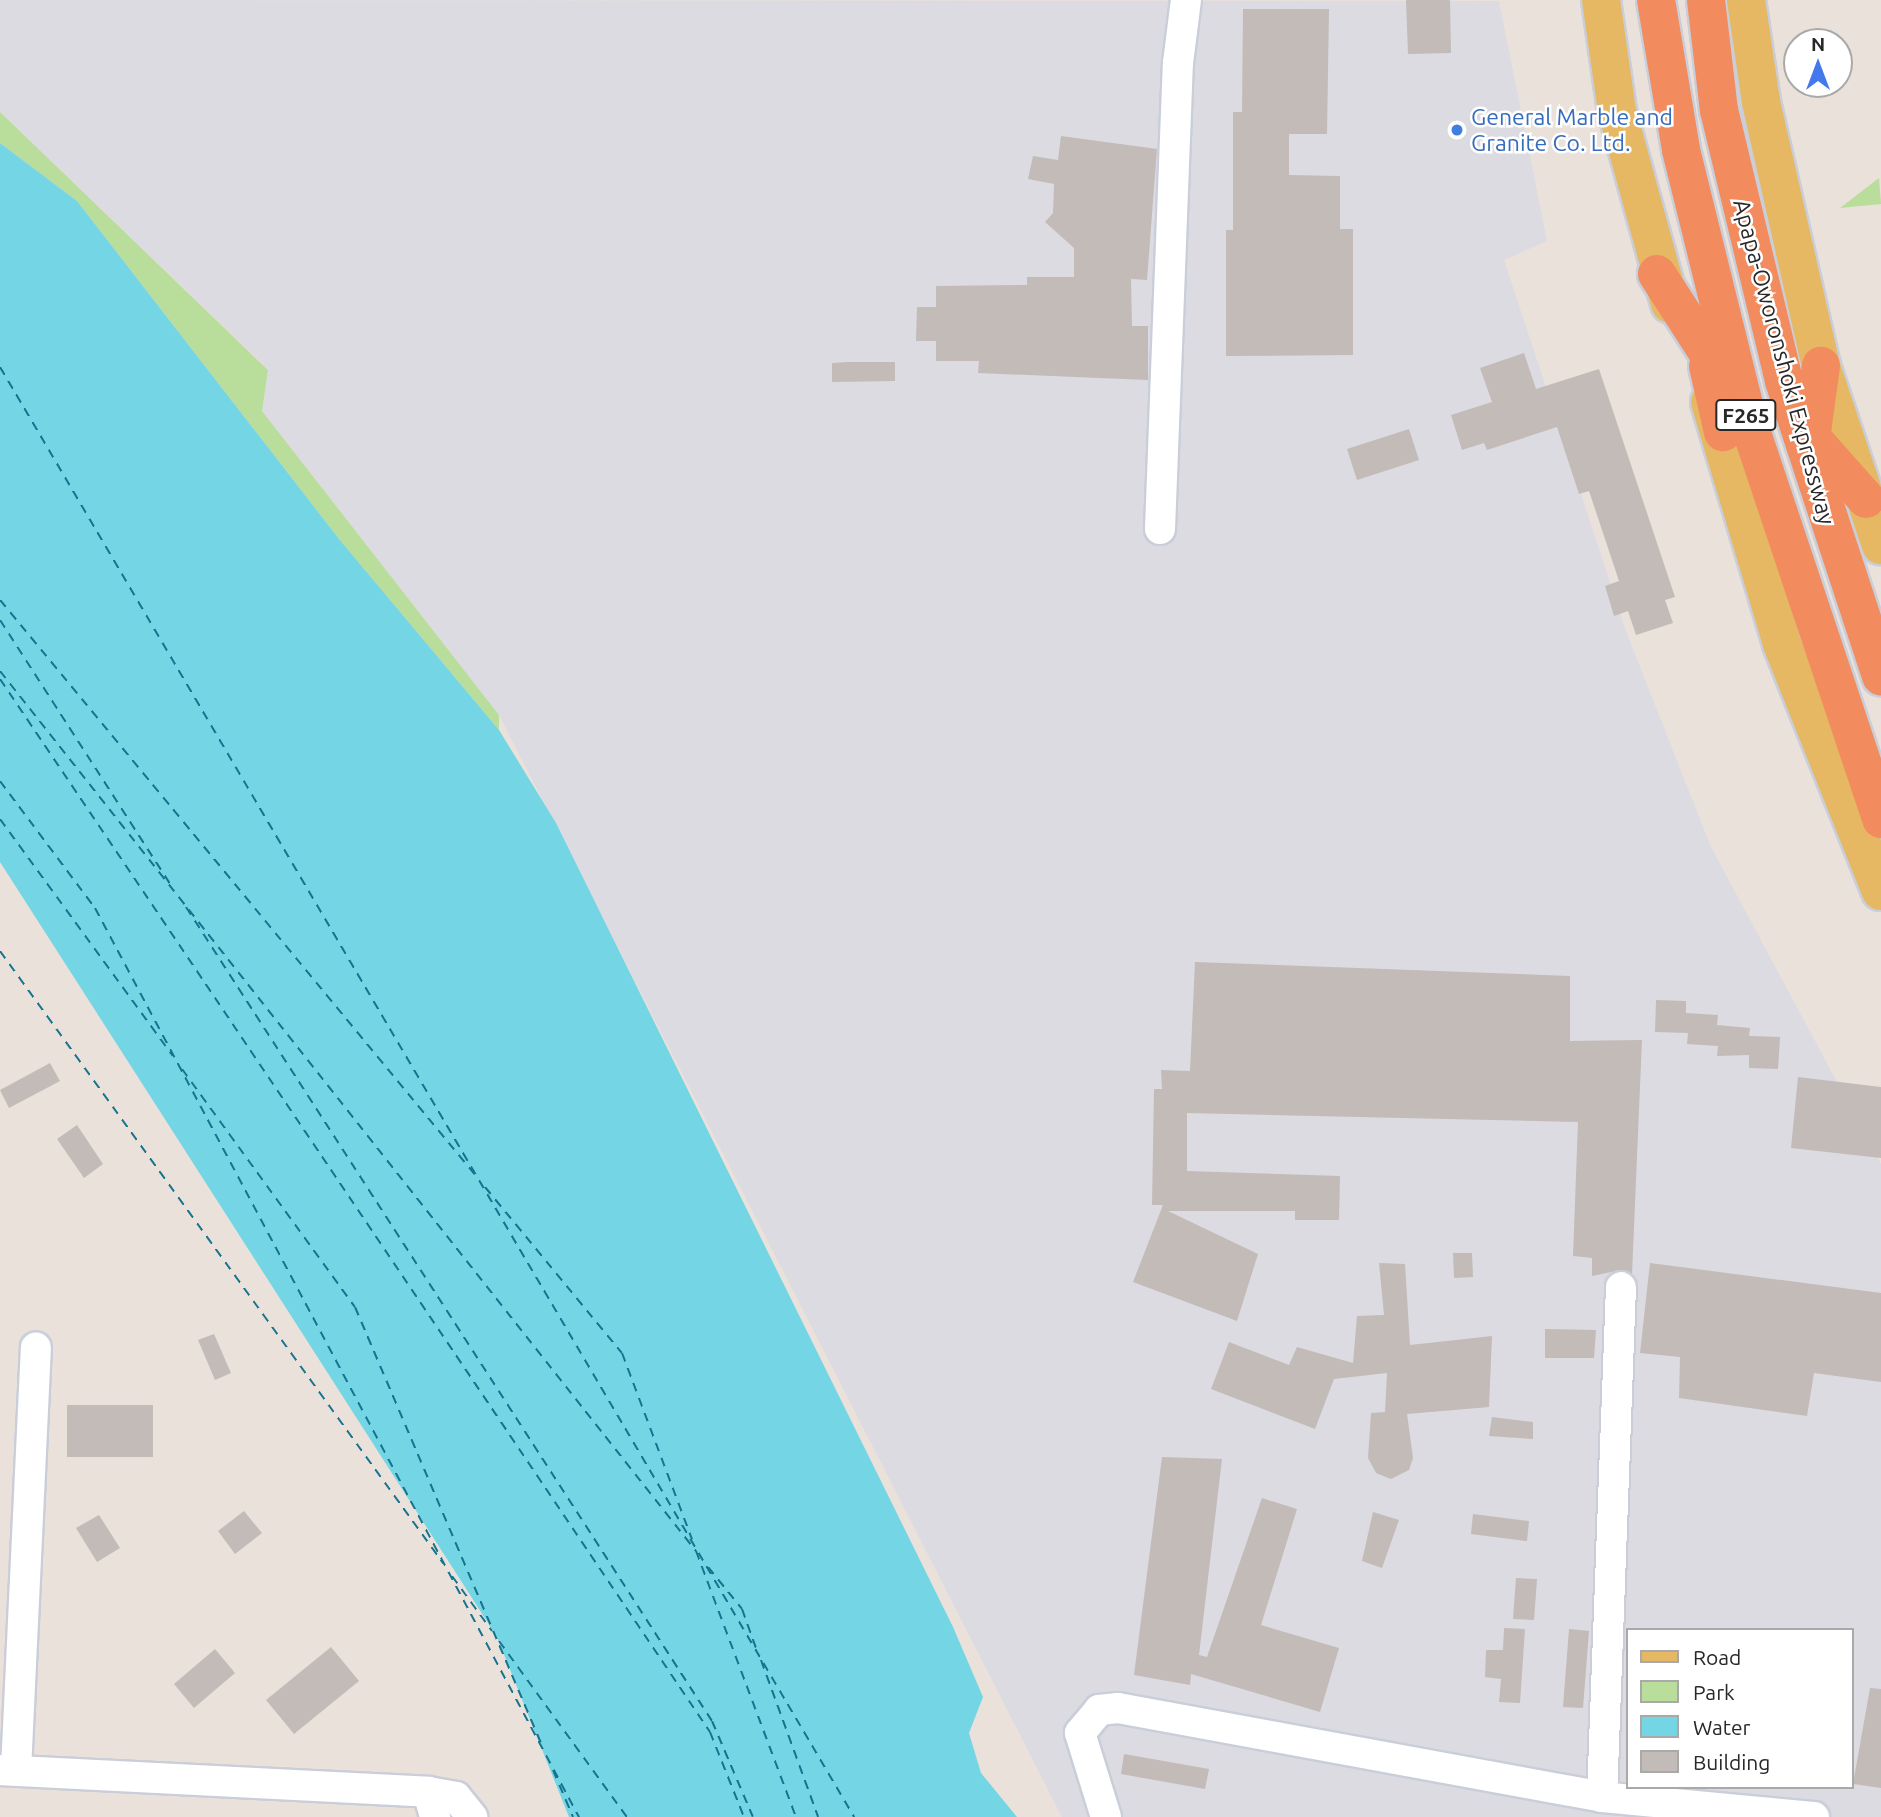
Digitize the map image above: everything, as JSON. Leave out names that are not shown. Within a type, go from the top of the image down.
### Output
[{"type":"highway","name":"Apapa-Oworonshoki Expressway","points":[[1656,0],[1667,84],[1709,257],[1741,431],[1881,819]]},
{"type":"highway","name":"Apapa-Oworonshoki Expressway","points":[[1706,0],[1719,110],[1795,409],[1820,503],[1881,676]]},
{"type":"highway","points":[[1700,334],[1709,257]]},
{"type":"highway","points":[[1657,274],[1700,334],[1741,431],[1795,409],[1821,366]]},
{"type":"highway","points":[[1795,409],[1866,499]]},
{"type":"main road","name":"Apapa-Oworonshoki Expressway","points":[[1601,0],[1616,111],[1657,274],[1741,431],[1782,644],[1881,891]]},
{"type":"main road","name":"Apapa-Oworonshoki Expressway","points":[[1746,0],[1764,115],[1821,366],[1881,545]]},
{"type":"street","points":[[1160,529],[1186,0]]},
{"type":"street","points":[[1602,1797],[1622,1287]]},
{"type":"street","points":[[36,1347],[8,1770],[432,1804],[456,1797],[472,1817]]},
{"type":"street","points":[[1107,1817],[1080,1733],[1099,1710],[1118,1709],[1602,1797],[1814,1817]]},
{"type":"shaded area","points":[[0,0],[1499,1],[1547,241],[1504,260],[1627,634],[1711,847],[1881,1164],[1881,1817],[1062,1817],[499,715],[262,411],[268,369],[0,112]]},
{"type":"green space","points":[[0,112],[268,370],[262,411],[499,715],[499,730],[339,539],[77,201],[0,143]]},
{"type":"green space","points":[[1879,178],[1881,204],[1840,208]]},
{"type":"water","points":[[0,143],[77,201],[339,539],[499,730],[556,823],[953,1627],[983,1697],[969,1733],[981,1773],[1017,1817],[569,1817],[497,1637],[0,862]]},
{"type":"building","points":[[1406,0],[1450,0],[1451,53],[1408,54]]},
{"type":"building","points":[[1243,9],[1329,9],[1327,134],[1289,134],[1289,175],[1340,176],[1340,229],[1353,229],[1353,355],[1226,356],[1226,230],[1233,230],[1233,112],[1242,112]]},
{"type":"building","points":[[1061,136],[1157,149],[1147,280],[1131,279],[1132,326],[1148,326],[1148,380],[978,373],[979,361],[936,361],[936,341],[916,341],[917,307],[936,307],[936,286],[1027,285],[1027,277],[1074,277],[1074,248],[1045,222],[1053,213],[1054,184],[1028,179],[1033,156],[1058,160]]},
{"type":"building","points":[[1524,353],[1536,389],[1599,369],[1675,597],[1665,600],[1673,623],[1636,635],[1628,611],[1614,616],[1605,586],[1619,581],[1589,491],[1579,494],[1557,427],[1487,450],[1484,443],[1462,450],[1451,415],[1492,402],[1480,368]]},
{"type":"building","points":[[895,362],[895,381],[832,382],[832,363]]},
{"type":"building","points":[[1409,429],[1419,460],[1357,480],[1347,449]]},
{"type":"building","points":[[1195,962],[1570,976],[1570,1041],[1642,1040],[1632,1274],[1621,1270],[1592,1276],[1592,1258],[1573,1256],[1578,1122],[1187,1113],[1187,1171],[1340,1176],[1339,1220],[1295,1220],[1295,1211],[1168,1211],[1258,1254],[1237,1321],[1133,1282],[1163,1205],[1152,1205],[1154,1089],[1162,1089],[1161,1070],[1190,1071]]},
{"type":"building","points":[[1656,1000],[1686,1001],[1686,1013],[1718,1015],[1717,1025],[1750,1028],[1749,1036],[1780,1037],[1778,1069],[1749,1068],[1749,1055],[1717,1056],[1718,1046],[1687,1044],[1688,1033],[1655,1032]]},
{"type":"building","points":[[50,1063],[60,1081],[9,1108],[0,1090]]},
{"type":"building","points":[[1798,1077],[1881,1087],[1881,1158],[1791,1148]]},
{"type":"building","points":[[77,1125],[103,1164],[84,1178],[57,1139]]},
{"type":"building","points":[[1453,1253],[1472,1253],[1473,1277],[1454,1278]]},
{"type":"building","points":[[1379,1263],[1405,1264],[1410,1345],[1492,1336],[1489,1407],[1407,1414],[1413,1458],[1409,1470],[1391,1479],[1376,1473],[1368,1458],[1371,1413],[1385,1412],[1387,1373],[1334,1379],[1315,1429],[1211,1389],[1229,1342],[1289,1365],[1297,1347],[1353,1363],[1357,1316],[1384,1315]]},
{"type":"building","points":[[1650,1263],[1881,1293],[1881,1382],[1814,1373],[1807,1416],[1679,1398],[1680,1357],[1640,1353]]},
{"type":"building","points":[[1545,1329],[1596,1330],[1594,1358],[1545,1358]]},
{"type":"building","points":[[214,1334],[231,1373],[215,1380],[198,1340]]},
{"type":"building","points":[[67,1405],[153,1405],[153,1457],[67,1457]]},
{"type":"building","points":[[1492,1417],[1533,1422],[1533,1439],[1489,1436]]},
{"type":"building","points":[[1162,1457],[1222,1459],[1199,1655],[1207,1657],[1262,1498],[1297,1509],[1261,1625],[1339,1648],[1320,1712],[1191,1674],[1190,1685],[1134,1675]]},
{"type":"building","points":[[244,1511],[262,1533],[235,1554],[218,1531]]},
{"type":"building","points":[[1373,1512],[1399,1520],[1382,1568],[1362,1561]]},
{"type":"building","points":[[1473,1514],[1529,1521],[1527,1541],[1471,1534]]},
{"type":"building","points":[[99,1515],[120,1548],[97,1562],[76,1528]]},
{"type":"building","points":[[1516,1578],[1537,1579],[1534,1620],[1513,1619]]},
{"type":"building","points":[[1504,1628],[1525,1629],[1520,1703],[1499,1702],[1501,1679],[1485,1677],[1486,1650],[1503,1650]]},
{"type":"building","points":[[1569,1629],[1589,1631],[1583,1708],[1563,1707]]},
{"type":"building","points":[[331,1647],[359,1681],[294,1734],[266,1700]]},
{"type":"building","points":[[215,1649],[235,1673],[194,1708],[174,1684]]},
{"type":"building","points":[[1870,1688],[1881,1689],[1881,1788],[1853,1784]]},
{"type":"building","points":[[1124,1754],[1209,1769],[1205,1789],[1121,1774]]},
{"type":"ferry route","points":[[0,367],[854,1817]]},
{"type":"ferry route","points":[[0,600],[477,1177]]},
{"type":"ferry route","points":[[0,620],[173,888]]},
{"type":"ferry route","points":[[0,671],[696,1551]]},
{"type":"ferry route","points":[[0,679],[710,1732],[744,1817]]},
{"type":"ferry route","points":[[0,781],[95,908],[579,1817]]},
{"type":"ferry route","points":[[0,819],[173,1056]]},
{"type":"ferry route","points":[[186,907],[712,1721],[753,1817]]},
{"type":"ferry route","points":[[0,951],[443,1563]]},
{"type":"ferry route","points":[[182,1069],[355,1307],[542,1746]]},
{"type":"ferry route","points":[[485,1187],[622,1353],[692,1539]]},
{"type":"ferry route","points":[[696,1551],[796,1817]]},
{"type":"ferry route","points":[[708,1567],[742,1609],[756,1648]]},
{"type":"ferry route","points":[[452,1576],[492,1631]]},
{"type":"ferry route","points":[[499,1641],[627,1817]]},
{"type":"ferry route","points":[[761,1660],[818,1817]]},
{"type":"ferry route","points":[[553,1770],[573,1817]]},
{"type":"place","name":"General Marble and Granite Co. Ltd.","points":[[1457,130]]}]
